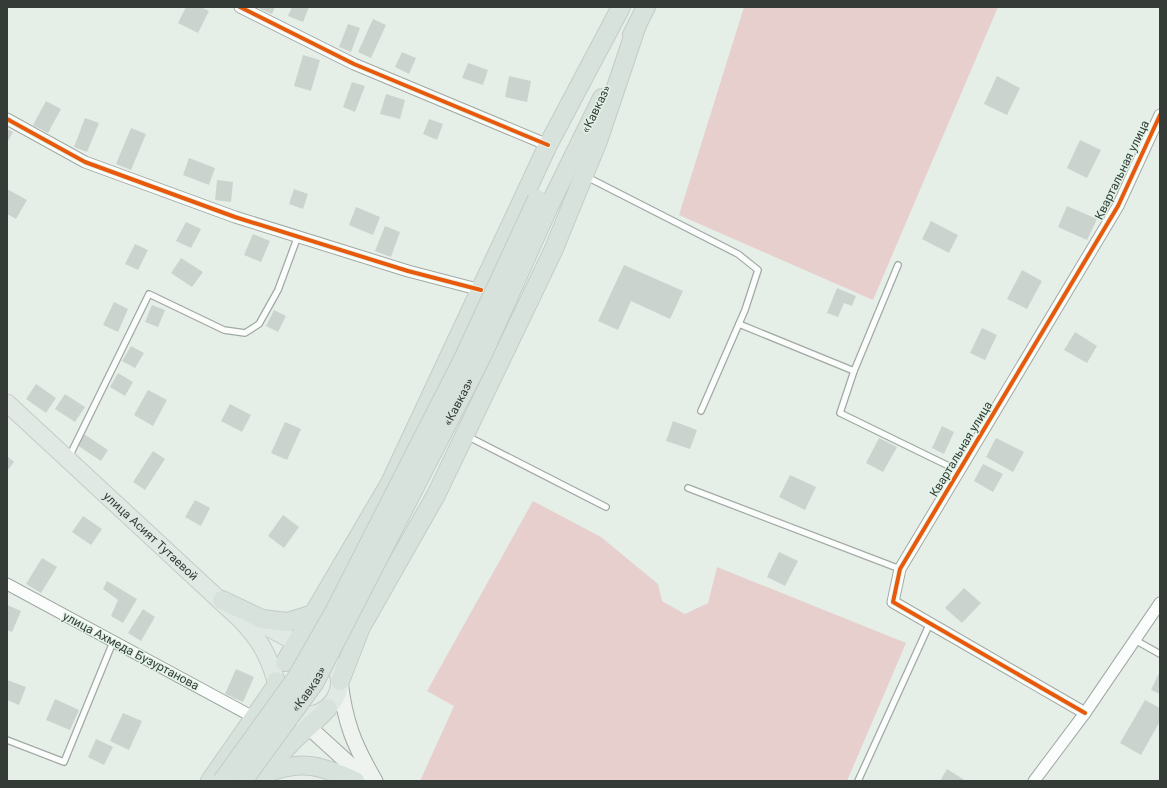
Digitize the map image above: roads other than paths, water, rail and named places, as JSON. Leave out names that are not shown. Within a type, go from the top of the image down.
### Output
[{"type":"highway","points":[[285,662],[390,483],[548,145],[622,7]]},
{"type":"highway","name":"«Кавказ»","points":[[243,781],[315,682],[482,356],[622,7]]},
{"type":"highway","name":"«Кавказ»","points":[[222,781],[297,677],[334,612],[544,200],[646,7]]},
{"type":"highway","points":[[340,681],[361,627],[436,495],[488,383],[553,251],[584,175],[637,25]]},
{"type":"highway","points":[[222,600],[262,619],[287,622],[313,614]]},
{"type":"highway","points":[[210,781],[255,718],[276,684]]},
{"type":"highway","points":[[264,777],[293,741],[310,728],[328,708]]},
{"type":"highway","points":[[264,777],[286,765],[309,766],[323,768],[355,781]]},
{"type":"main road","name":"улица Асият Тутаевой","points":[[7,403],[222,600],[257,636],[270,658],[276,684]]},
{"type":"main road","points":[[222,600],[255,621],[295,643],[324,656],[332,662],[340,681],[346,720],[361,757],[375,781]]},
{"type":"main road","points":[[314,652],[303,652],[285,662],[279,671],[276,684],[279,695],[290,709],[368,781]]},
{"type":"main road","points":[[290,709],[299,714],[310,715],[320,713],[328,708],[335,700],[339,691],[340,681]]},
{"type":"street","points":[[240,7],[354,64],[548,145]]},
{"type":"street","name":"Квартальная улица","points":[[1085,713],[893,602],[900,569],[1118,206],[1160,115]]},
{"type":"street","points":[[7,119],[85,162],[235,217],[408,271],[481,290]]},
{"type":"street","name":"улица Ахмеда Бузуртанова","points":[[7,584],[255,718]]},
{"type":"street","points":[[1034,781],[1085,713],[1160,603]]},
{"type":"lane","points":[[584,175],[738,254],[758,270],[739,324],[701,411]]},
{"type":"lane","points":[[68,459],[149,294],[224,330],[246,333],[259,324],[278,290],[298,236]]},
{"type":"lane","points":[[898,265],[854,371],[840,413],[959,471]]},
{"type":"lane","points":[[739,324],[854,371]]},
{"type":"lane","points":[[465,435],[606,507]]},
{"type":"lane","points":[[688,488],[900,569]]},
{"type":"lane","points":[[858,781],[930,623]]},
{"type":"lane","points":[[1135,640],[1160,654]]},
{"type":"lane","points":[[7,740],[64,762],[113,642]]}]
